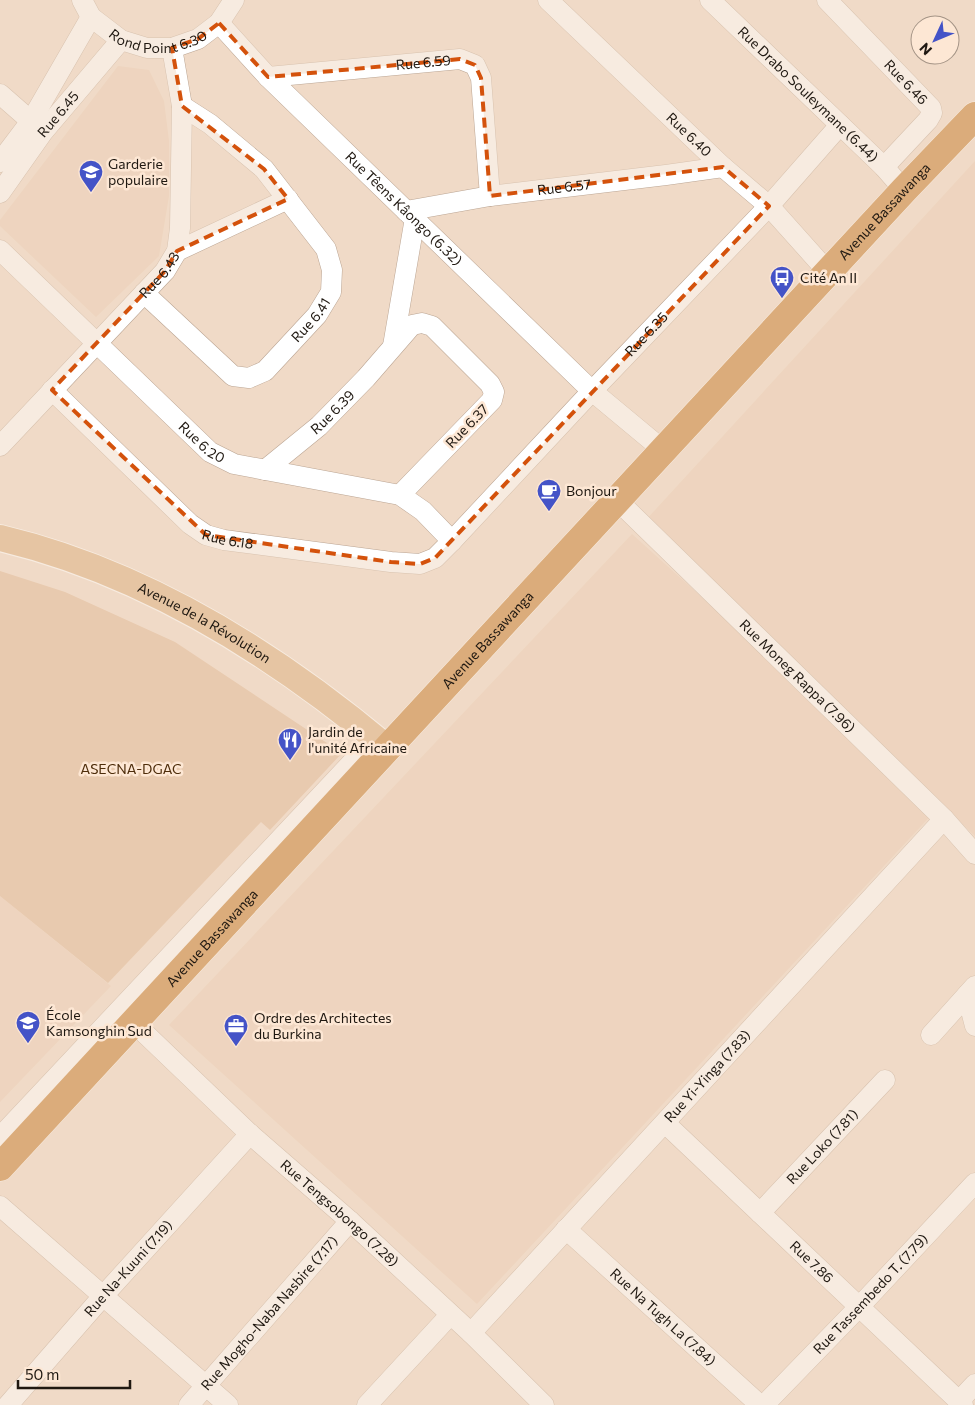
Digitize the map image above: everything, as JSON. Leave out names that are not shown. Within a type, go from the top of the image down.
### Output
[{"type":"highway","name":"Avenue Bassawanga","points":[[0,1167],[134,1023],[381,743],[618,500],[904,190],[975,116]]},
{"type":"main road","name":"Avenue de la Révolution","points":[[0,538],[65,558],[141,588],[216,627],[288,673],[381,743]]},
{"type":"street","name":"Rond Point 6.30","points":[[86,8],[121,40],[148,48],[172,48],[198,39],[219,23],[234,0]]},
{"type":"street","name":"Rue 6.40","points":[[548,0],[769,206],[828,272]]},
{"type":"street","name":"Rue Drabo Souleymane (6.44)","points":[[710,0],[884,167],[904,190]]},
{"type":"street","name":"Rue 6.46","points":[[828,0],[931,108],[932,113],[928,120],[884,167]]},
{"type":"street","name":"Rue 6.45","points":[[0,193],[37,126],[86,8]]},
{"type":"street","name":"Rue Têens Kâongo (6.32)","points":[[219,23],[268,77],[592,392],[663,450]]},
{"type":"street","name":"Rue 6.45","points":[[0,162],[121,40]]},
{"type":"street","name":"Rue 6.43","points":[[0,446],[165,271],[177,251],[180,228],[182,106],[172,48]]},
{"type":"street","name":"Rue 6.59","points":[[268,77],[460,59],[474,65],[481,78],[490,196]]},
{"type":"street","points":[[1,97],[37,126]]},
{"type":"street","name":"Rue 6.41","points":[[144,293],[233,376],[249,378],[265,372],[317,315],[331,292],[332,270],[326,249],[264,169],[210,124],[182,106]]},
{"type":"street","name":"Rue 6.35","points":[[452,541],[769,206],[840,126]]},
{"type":"street","name":"Rue 6.57","points":[[411,214],[490,196],[666,176],[724,166]]},
{"type":"street","points":[[177,251],[288,199]]},
{"type":"street","points":[[393,346],[411,214]]},
{"type":"street","name":"Rue 6.20","points":[[4,262],[97,343],[210,452],[234,464],[400,495],[423,511],[452,541]]},
{"type":"street","name":"Rue 6.37","points":[[400,495],[492,400],[494,392],[490,384],[432,326],[422,323],[412,325]]},
{"type":"street","name":"Rue 6.39","points":[[265,470],[319,426],[366,378],[412,325]]},
{"type":"street","name":"Rue 6.18","points":[[52,390],[190,524],[206,535],[224,540],[391,562],[420,564],[435,558],[452,541]]},
{"type":"street","name":"Rue Moneg Rappa (7.96)","points":[[618,500],[944,820],[975,854]]},
{"type":"street","points":[[0,1137],[381,743]]},
{"type":"street","name":"Rue Yi-Yinga (7.83)","points":[[470,1333],[944,820]]},
{"type":"street","points":[[971,991],[975,1026]]},
{"type":"street","points":[[931,1035],[971,991]]},
{"type":"street","name":"Rue Tengsobongo (7.28)","points":[[134,1023],[250,1134],[350,1221],[544,1405]]},
{"type":"street","name":"Rue Loko (7.81)","points":[[760,1213],[885,1080]]},
{"type":"street","name":"Rue 7.86","points":[[665,1123],[961,1403]]},
{"type":"street","name":"Rue Na-Kuuni (7.19)","points":[[8,1405],[102,1296],[250,1134]]},
{"type":"street","name":"Rue Tassembedo T. (7.79)","points":[[762,1405],[859,1307],[975,1182]]},
{"type":"street","points":[[0,1206],[228,1405]]},
{"type":"street","name":"Rue Mogho-Naba Nasbire (7.17)","points":[[189,1405],[350,1221]]},
{"type":"street","name":"Rue Na Tugh La (7.84)","points":[[566,1229],[762,1405]]},
{"type":"street","points":[[367,1405],[450,1315]]},
{"type":"street","points":[[961,1403],[975,1384]]},
{"type":"highlighted area","points":[[219,23],[268,77],[460,59],[475,65],[481,78],[490,196],[723,167],[769,206],[435,558],[420,564],[391,562],[206,535],[52,390],[165,271],[177,251],[288,199],[264,169],[182,106],[172,48],[198,39]]},
{"type":"shaded area","points":[[118,66],[149,70],[164,101],[169,141],[169,196],[159,256],[96,317],[0,226],[0,220]]},
{"type":"shaded area","points":[[975,161],[975,836],[645,521]]},
{"type":"shaded area","points":[[632,534],[936,810],[477,1304],[169,1025]]},
{"type":"shaded area","name":"École Kamsonghin Sud","points":[[0,896],[111,986],[0,1102]]},
{"type":"green space","name":"ASECNA-DGAC","points":[[0,571],[65,592],[175,642],[342,753],[270,830],[261,822],[108,983],[0,896]]},
{"type":"place","name":"Garderie populaire","points":[[91,193]]},
{"type":"place","name":"Cité An II","points":[[782,299]]},
{"type":"place","name":"Bonjour","points":[[549,512]]},
{"type":"place","name":"Jardin de l'unité Africaine","points":[[290,761]]},
{"type":"place","name":"École Kamsonghin Sud","points":[[28,1044]]},
{"type":"place","name":"Ordre des Architectes du Burkina","points":[[236,1047]]}]
